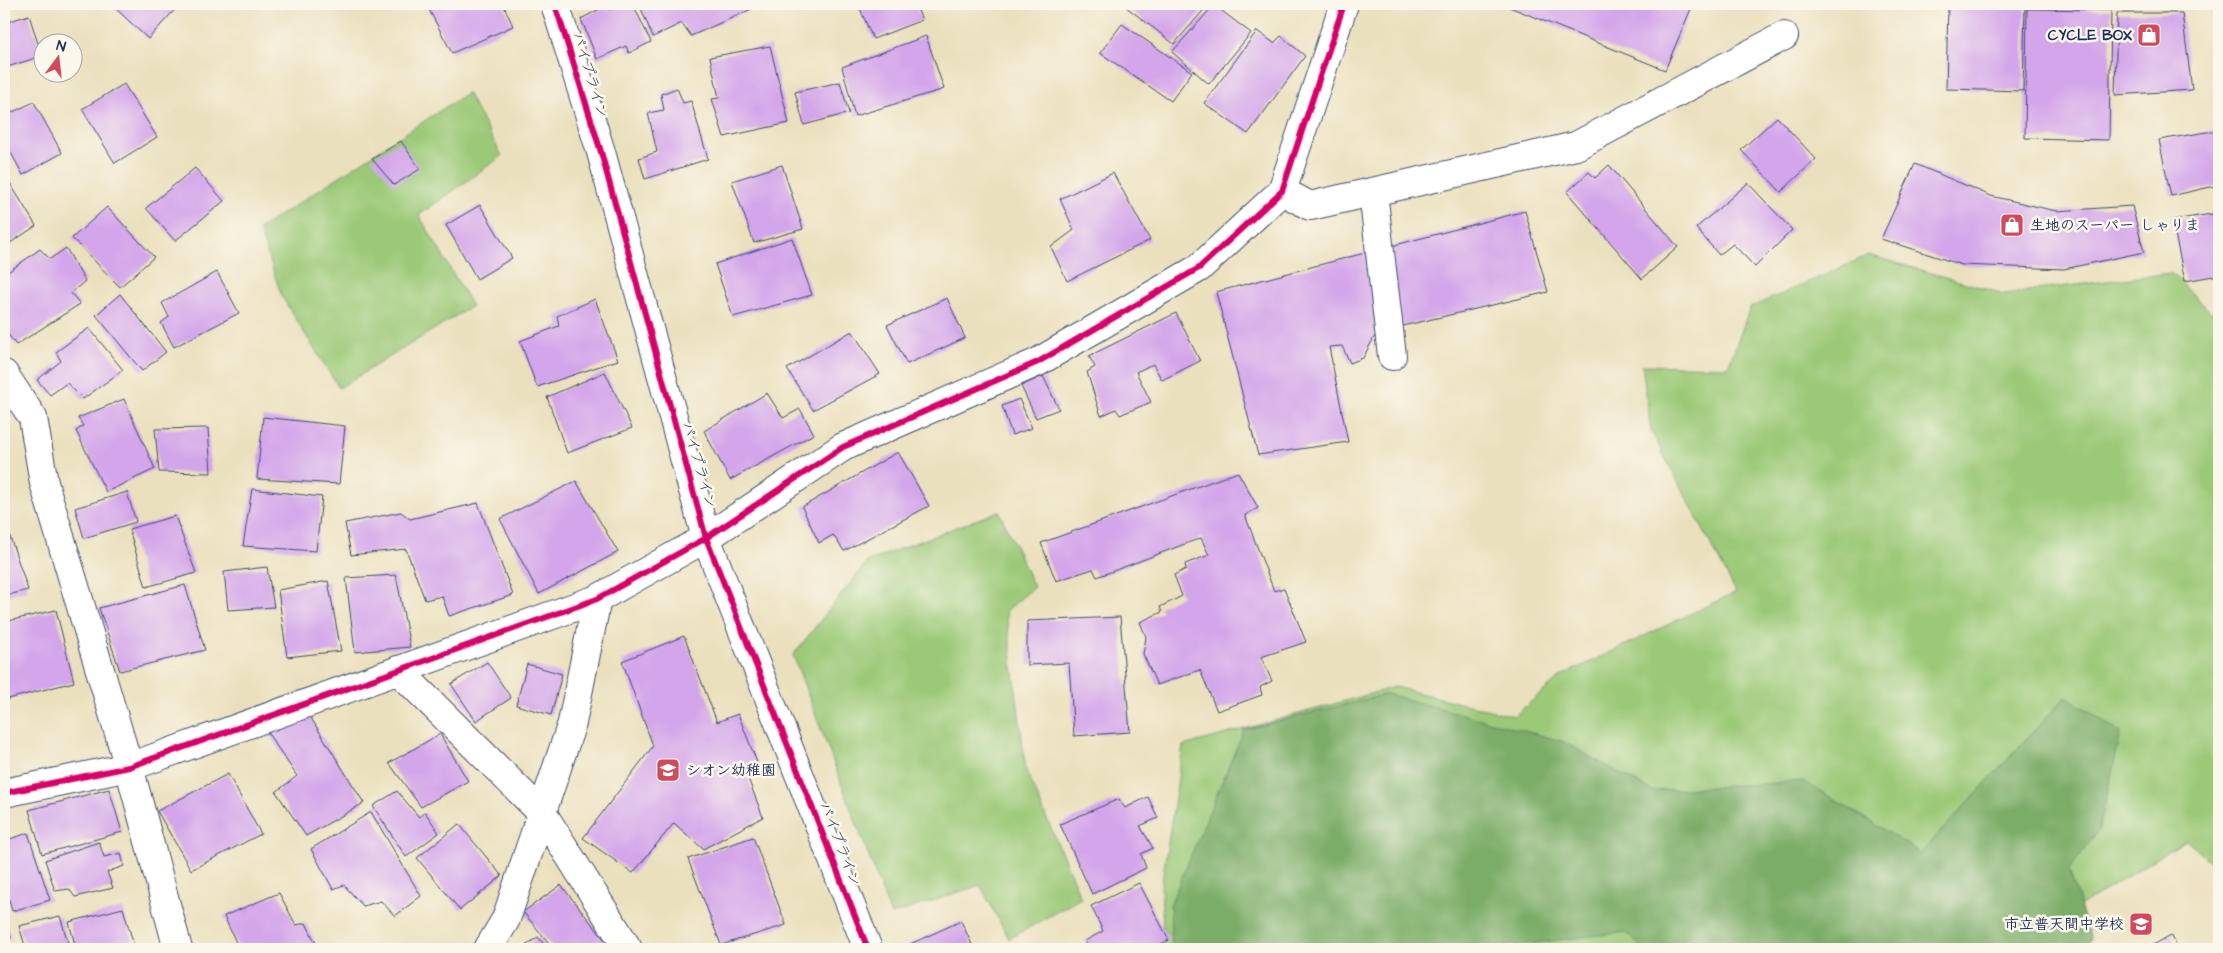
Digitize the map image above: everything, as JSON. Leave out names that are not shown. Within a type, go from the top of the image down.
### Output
[{"type":"street","name":"パイプライン","points":[[555,4],[601,152],[706,538],[868,949]]},
{"type":"street","points":[[4,793],[129,767],[597,599],[706,538],[843,447],[1038,362],[1199,268],[1282,191],[1344,4]]},
{"type":"street","points":[[1282,191],[1310,206],[1576,146],[1784,36]]},
{"type":"street","points":[[1373,192],[1392,356]]},
{"type":"street","points":[[4,374],[32,418],[44,483],[129,767],[178,949]]},
{"type":"street","points":[[488,949],[506,919],[543,814],[572,723],[597,599]]},
{"type":"street","points":[[398,670],[543,814],[628,949]]},
{"type":"green space","points":[[467,93],[502,156],[419,215],[472,306],[339,388],[282,297],[259,229]]},
{"type":"green space","points":[[1869,255],[2004,294],[2171,273],[2219,320],[2219,869],[2186,840],[2051,924],[1776,937],[1762,949],[1164,949],[1161,888],[1183,746],[1395,687],[1514,716],[1563,675],[1736,592],[1651,431],[1642,365],[1728,367],[1750,308]]},
{"type":"green space","points":[[999,511],[1034,587],[1006,611],[1026,770],[1081,898],[1009,939],[980,885],[891,915],[793,655],[868,561]]},
{"type":"green space","points":[[1387,694],[1562,741],[1652,791],[1804,781],[1921,853],[2066,696],[2121,733],[2099,830],[2069,870],[2091,940],[2076,949],[1781,949],[1755,944],[1748,949],[1643,949],[1626,932],[1482,949],[1172,949],[1170,905],[1244,730]]},
{"type":"building","points":[[111,4],[180,4],[148,39]]},
{"type":"building","points":[[426,4],[503,4],[513,26],[452,53]]},
{"type":"building","points":[[623,4],[633,4],[651,42],[629,53],[626,46],[597,59],[581,19],[607,5],[609,10]]},
{"type":"building","points":[[639,4],[754,4],[756,7],[691,36],[682,23],[653,37]]},
{"type":"building","points":[[858,4],[915,4],[922,20],[873,39]]},
{"type":"building","points":[[1128,4],[1208,5],[1174,44],[1125,6]]},
{"type":"building","points":[[1502,4],[1693,4],[1665,70]]},
{"type":"building","points":[[1214,5],[1251,33],[1209,84],[1172,52]]},
{"type":"building","points":[[1948,5],[2025,7],[2023,91],[1946,89]]},
{"type":"building","points":[[2027,9],[2111,10],[2109,140],[2025,138]]},
{"type":"building","points":[[2117,13],[2182,13],[2192,90],[2115,95]]},
{"type":"building","points":[[29,15],[34,32],[32,32],[32,59],[4,68],[4,23]]},
{"type":"building","points":[[1122,24],[1192,72],[1171,101],[1100,53]]},
{"type":"building","points":[[1257,31],[1274,43],[1281,36],[1305,56],[1248,134],[1204,103]]},
{"type":"building","points":[[926,36],[944,89],[855,116],[842,67]]},
{"type":"building","points":[[770,46],[789,123],[724,137],[712,99],[719,98],[710,57]]},
{"type":"building","points":[[840,82],[849,113],[804,125],[795,92]]},
{"type":"building","points":[[124,84],[157,137],[115,163],[82,109]]},
{"type":"building","points":[[677,88],[683,103],[691,101],[708,159],[645,179],[639,158],[657,152],[648,113],[664,110],[661,94]]},
{"type":"building","points":[[34,102],[62,153],[23,175],[4,140],[4,116]]},
{"type":"building","points":[[1777,117],[1816,159],[1781,192],[1741,150]]},
{"type":"building","points":[[2219,130],[2219,185],[2171,196],[2159,140]]},
{"type":"building","points":[[401,141],[420,169],[394,185],[372,159]]},
{"type":"building","name":"生地のスーパー しゃりま","points":[[1915,164],[1991,196],[2056,211],[2132,206],[2144,252],[2064,269],[1962,265],[1881,239]]},
{"type":"building","points":[[782,165],[803,229],[754,243],[732,181]]},
{"type":"building","points":[[1609,165],[1678,247],[1642,279],[1567,192],[1589,172],[1595,178]]},
{"type":"building","points":[[195,168],[224,201],[175,241],[146,208]]},
{"type":"building","points":[[4,173],[36,226],[4,247]]},
{"type":"building","points":[[1113,173],[1150,240],[1067,281],[1051,247],[1074,230],[1060,199]]},
{"type":"building","points":[[1748,183],[1792,230],[1755,267],[1733,244],[1719,255],[1696,228]]},
{"type":"building","points":[[480,205],[512,258],[477,279],[446,225]]},
{"type":"building","points":[[107,207],[154,257],[120,287],[72,238]]},
{"type":"building","points":[[1525,211],[1548,292],[1377,332],[1363,358],[1350,363],[1342,346],[1329,347],[1348,442],[1258,455],[1216,292]]},
{"type":"building","points":[[2219,213],[2219,275],[2185,281],[2172,220]]},
{"type":"building","points":[[792,238],[812,295],[733,317],[715,264]]},
{"type":"building","points":[[66,248],[85,281],[71,293],[80,304],[16,345],[4,329],[4,275],[40,249],[50,259]]},
{"type":"building","points":[[217,272],[239,313],[174,347],[161,323],[169,317],[162,303]]},
{"type":"building","points":[[120,294],[166,352],[142,371],[96,315]]},
{"type":"building","points":[[947,298],[965,338],[907,364],[887,325]]},
{"type":"building","points":[[595,299],[618,360],[537,387],[520,341],[559,326],[557,316]]},
{"type":"building","points":[[1176,313],[1200,361],[1162,380],[1153,364],[1136,372],[1151,402],[1120,415],[1116,409],[1101,416],[1087,372],[1095,367],[1089,356]]},
{"type":"building","points":[[89,328],[123,370],[83,399],[67,383],[50,395],[37,380],[61,361],[56,352]]},
{"type":"building","points":[[852,331],[880,374],[813,410],[787,369]]},
{"type":"building","points":[[605,372],[632,428],[567,453],[547,397]]},
{"type":"building","points":[[1043,376],[1059,409],[1036,418],[1021,386]]},
{"type":"building","points":[[767,393],[783,418],[800,409],[814,434],[730,480],[704,431]]},
{"type":"building","points":[[124,399],[155,469],[106,492],[76,431],[83,426],[78,418]]},
{"type":"building","points":[[1019,399],[1032,428],[1012,435],[1002,406]]},
{"type":"building","points":[[263,417],[345,426],[339,484],[257,479]]},
{"type":"building","points":[[208,428],[211,473],[159,472],[155,429]]},
{"type":"building","points":[[898,452],[929,506],[844,551],[833,535],[819,543],[802,507]]},
{"type":"building","points":[[1238,472],[1258,508],[1245,515],[1274,591],[1284,588],[1306,642],[1261,657],[1272,681],[1260,687],[1262,695],[1217,711],[1200,670],[1157,685],[1143,654],[1146,637],[1140,622],[1162,612],[1160,607],[1182,596],[1174,575],[1186,569],[1185,564],[1209,555],[1201,538],[1097,577],[1093,569],[1056,581],[1041,543]]},
{"type":"building","points":[[576,481],[618,552],[539,594],[500,519]]},
{"type":"building","points":[[252,489],[322,497],[316,551],[243,546]]},
{"type":"building","points":[[127,492],[136,522],[84,538],[75,508]]},
{"type":"building","points":[[478,503],[513,595],[449,616],[442,596],[425,600],[406,549],[351,555],[345,523],[401,512],[410,519]]},
{"type":"building","points":[[175,516],[196,573],[146,587],[129,529]]},
{"type":"building","points":[[6,525],[28,590],[4,596],[4,526]]},
{"type":"building","points":[[267,567],[274,607],[228,610],[224,572]]},
{"type":"building","points":[[396,575],[410,647],[355,652],[346,578]]},
{"type":"building","points":[[328,581],[341,651],[287,657],[278,590]]},
{"type":"building","points":[[185,585],[205,650],[120,671],[99,608]]},
{"type":"building","points":[[56,610],[74,682],[8,699],[4,681],[4,622]]},
{"type":"building","points":[[1120,617],[1130,732],[1074,736],[1069,663],[1027,665],[1027,621]]},
{"type":"building","points":[[684,636],[717,722],[738,714],[760,770],[747,776],[763,817],[703,849],[674,823],[633,873],[583,838],[653,746],[622,661]]},
{"type":"building","points":[[487,662],[511,698],[476,721],[451,684]]},
{"type":"building","points":[[527,664],[562,674],[551,715],[516,705]]},
{"type":"building","points":[[309,715],[364,803],[306,836],[276,792],[297,776],[267,732]]},
{"type":"building","points":[[440,734],[468,781],[421,807],[389,763]]},
{"type":"building","points":[[228,774],[261,834],[191,870],[157,811]]},
{"type":"building","points":[[109,789],[122,832],[42,854],[29,810]]},
{"type":"building","points":[[397,791],[419,817],[425,812],[439,833],[406,857],[373,806]]},
{"type":"building","points":[[1148,797],[1158,818],[1140,826],[1153,848],[1141,854],[1146,868],[1092,894],[1060,824],[1119,799],[1125,808]]},
{"type":"building","points":[[371,812],[421,896],[395,916],[381,901],[363,906],[344,885],[333,889],[311,849]]},
{"type":"building","points":[[459,824],[502,876],[460,910],[417,858]]},
{"type":"building","points":[[28,833],[50,900],[12,911],[4,880],[4,841]]},
{"type":"building","points":[[753,837],[786,925],[721,945],[688,859]]},
{"type":"building","points":[[99,842],[104,857],[121,853],[124,866],[107,872],[113,888],[75,897],[69,889],[55,891],[45,860]]},
{"type":"building","points":[[1139,883],[1169,940],[1150,949],[1089,949],[1085,941],[1103,931],[1091,906]]},
{"type":"building","points":[[561,885],[612,949],[554,949],[523,912]]},
{"type":"building","points":[[279,893],[296,925],[306,923],[318,948],[239,949],[224,916]]},
{"type":"building","points":[[123,908],[135,949],[76,949],[69,922]]},
{"type":"building","points":[[4,915],[11,938],[4,940]]},
{"type":"building","points":[[60,916],[70,949],[26,949],[19,926]]},
{"type":"building","points":[[961,921],[974,949],[910,949],[908,945]]},
{"type":"building","points":[[2171,935],[2179,949],[2146,949]]},
{"type":"building","points":[[538,937],[548,949],[521,949]]},
{"type":"cycle path","points":[[555,4],[601,152],[706,538],[868,949]]},
{"type":"cycle path","points":[[4,793],[129,767],[597,599],[706,538],[843,447],[1038,362],[1199,268],[1282,191],[1344,4]]},
{"type":"place","name":"CYCLE BOX","points":[[2149,35]]},
{"type":"place","name":"生地のスーパー しゃりま","points":[[2012,225]]},
{"type":"place","name":"シオン幼稚園","points":[[668,770]]},
{"type":"place","name":"市立普天間中学校","points":[[2141,924]]}]
